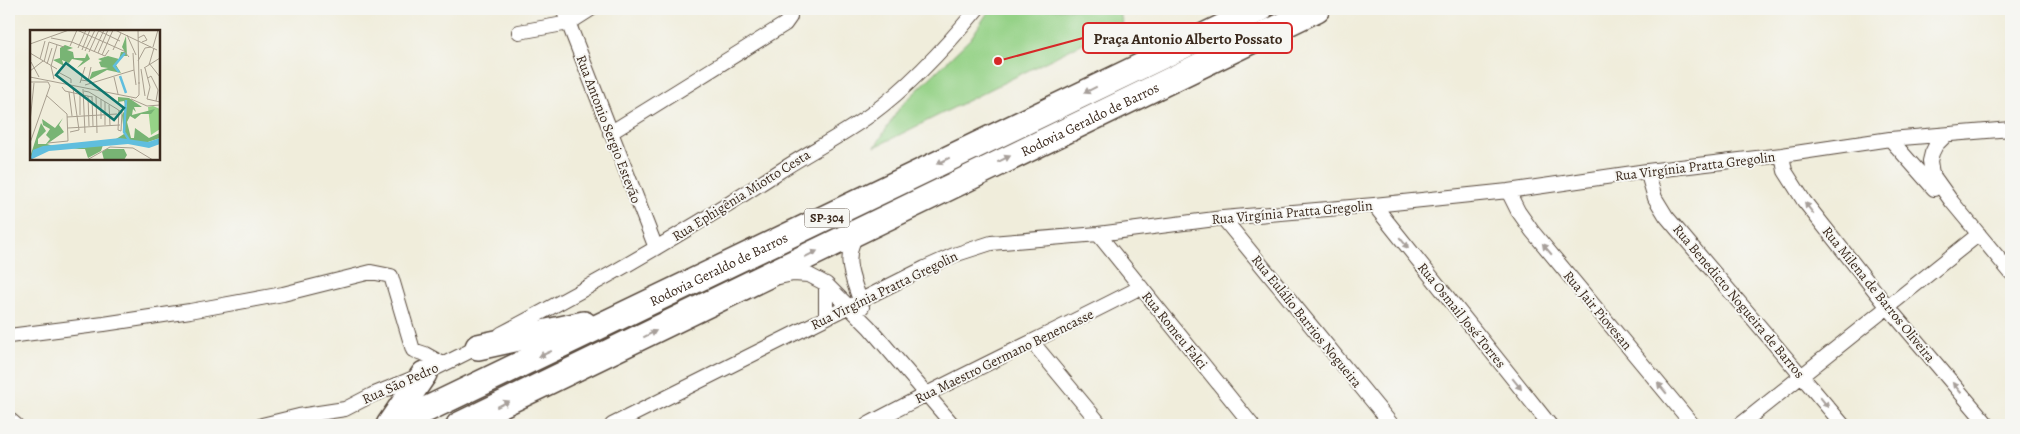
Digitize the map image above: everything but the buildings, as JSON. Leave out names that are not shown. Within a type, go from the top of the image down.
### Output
[{"type":"highway","points":[[1127,73],[1170,38],[1229,9]]},
{"type":"highway","name":"Rodovia Geraldo de Barros","points":[[394,425],[1260,9]]},
{"type":"highway","name":"Rodovia Geraldo de Barros","points":[[459,425],[642,338],[747,284],[1317,9]]},
{"type":"highway","points":[[478,347],[626,315]]},
{"type":"highway","points":[[389,425],[433,369]]},
{"type":"street","name":"Rua Antonio Sergio Estevão","points":[[563,9],[656,248]]},
{"type":"street","points":[[519,32],[568,23],[591,9]]},
{"type":"street","points":[[610,133],[785,24],[790,17],[788,9]]},
{"type":"street","name":"Rua Ephigênia Miotto Cesta","points":[[478,347],[656,248],[735,201],[868,116],[918,76],[977,9]]},
{"type":"street","name":"Rua Virgínia Pratta Gregolin","points":[[612,425],[925,268],[978,247],[991,244],[1098,234],[1223,218],[1374,206],[1508,191],[1647,170],[1782,155],[1890,139],[2011,129]]},
{"type":"street","points":[[1946,135],[1936,146],[1930,161],[1934,178],[2011,273]]},
{"type":"street","points":[[1890,139],[1936,191],[1952,202]]},
{"type":"street","name":"Rua Milena de Barros Oliveira","points":[[1782,155],[1785,172],[1790,183],[1887,306],[1988,425]]},
{"type":"street","name":"Rua Benedicto Nogueira de Barros","points":[[1647,170],[1655,198],[1666,216],[1843,425]]},
{"type":"street","name":"Rua Jair Piovesan","points":[[1508,191],[1532,231],[1693,425]]},
{"type":"street","name":"Rua Osmail José Torres","points":[[1374,206],[1550,425]]},
{"type":"street","name":"Rua Eulálio Barrios Nogueira","points":[[1223,218],[1392,425]]},
{"type":"street","points":[[854,303],[848,256],[851,243],[858,231]]},
{"type":"street","name":"Rua Romeu Falci","points":[[1098,234],[1252,425]]},
{"type":"street","points":[[1740,425],[1979,234]]},
{"type":"street","points":[[9,336],[190,311],[283,294],[373,272],[391,276],[413,350],[425,354],[433,369]]},
{"type":"street","points":[[747,284],[794,274],[809,275],[854,303],[869,327],[952,425]]},
{"type":"street","points":[[826,284],[826,317]]},
{"type":"street","name":"Rua Maestro Germano Benencasse","points":[[867,425],[1141,287]]},
{"type":"street","points":[[1033,343],[1101,425]]},
{"type":"street","name":"Rua São Pedro","points":[[262,425],[299,416],[345,409],[478,347]]},
{"type":"street","points":[[9,419],[16,425]]},
{"type":"green space","points":[[990,9],[1118,9],[1123,23],[875,147],[900,107],[971,38]]},
{"type":"place","name":"Praça Antonio Alberto Possato","points":[[998,61]]}]
